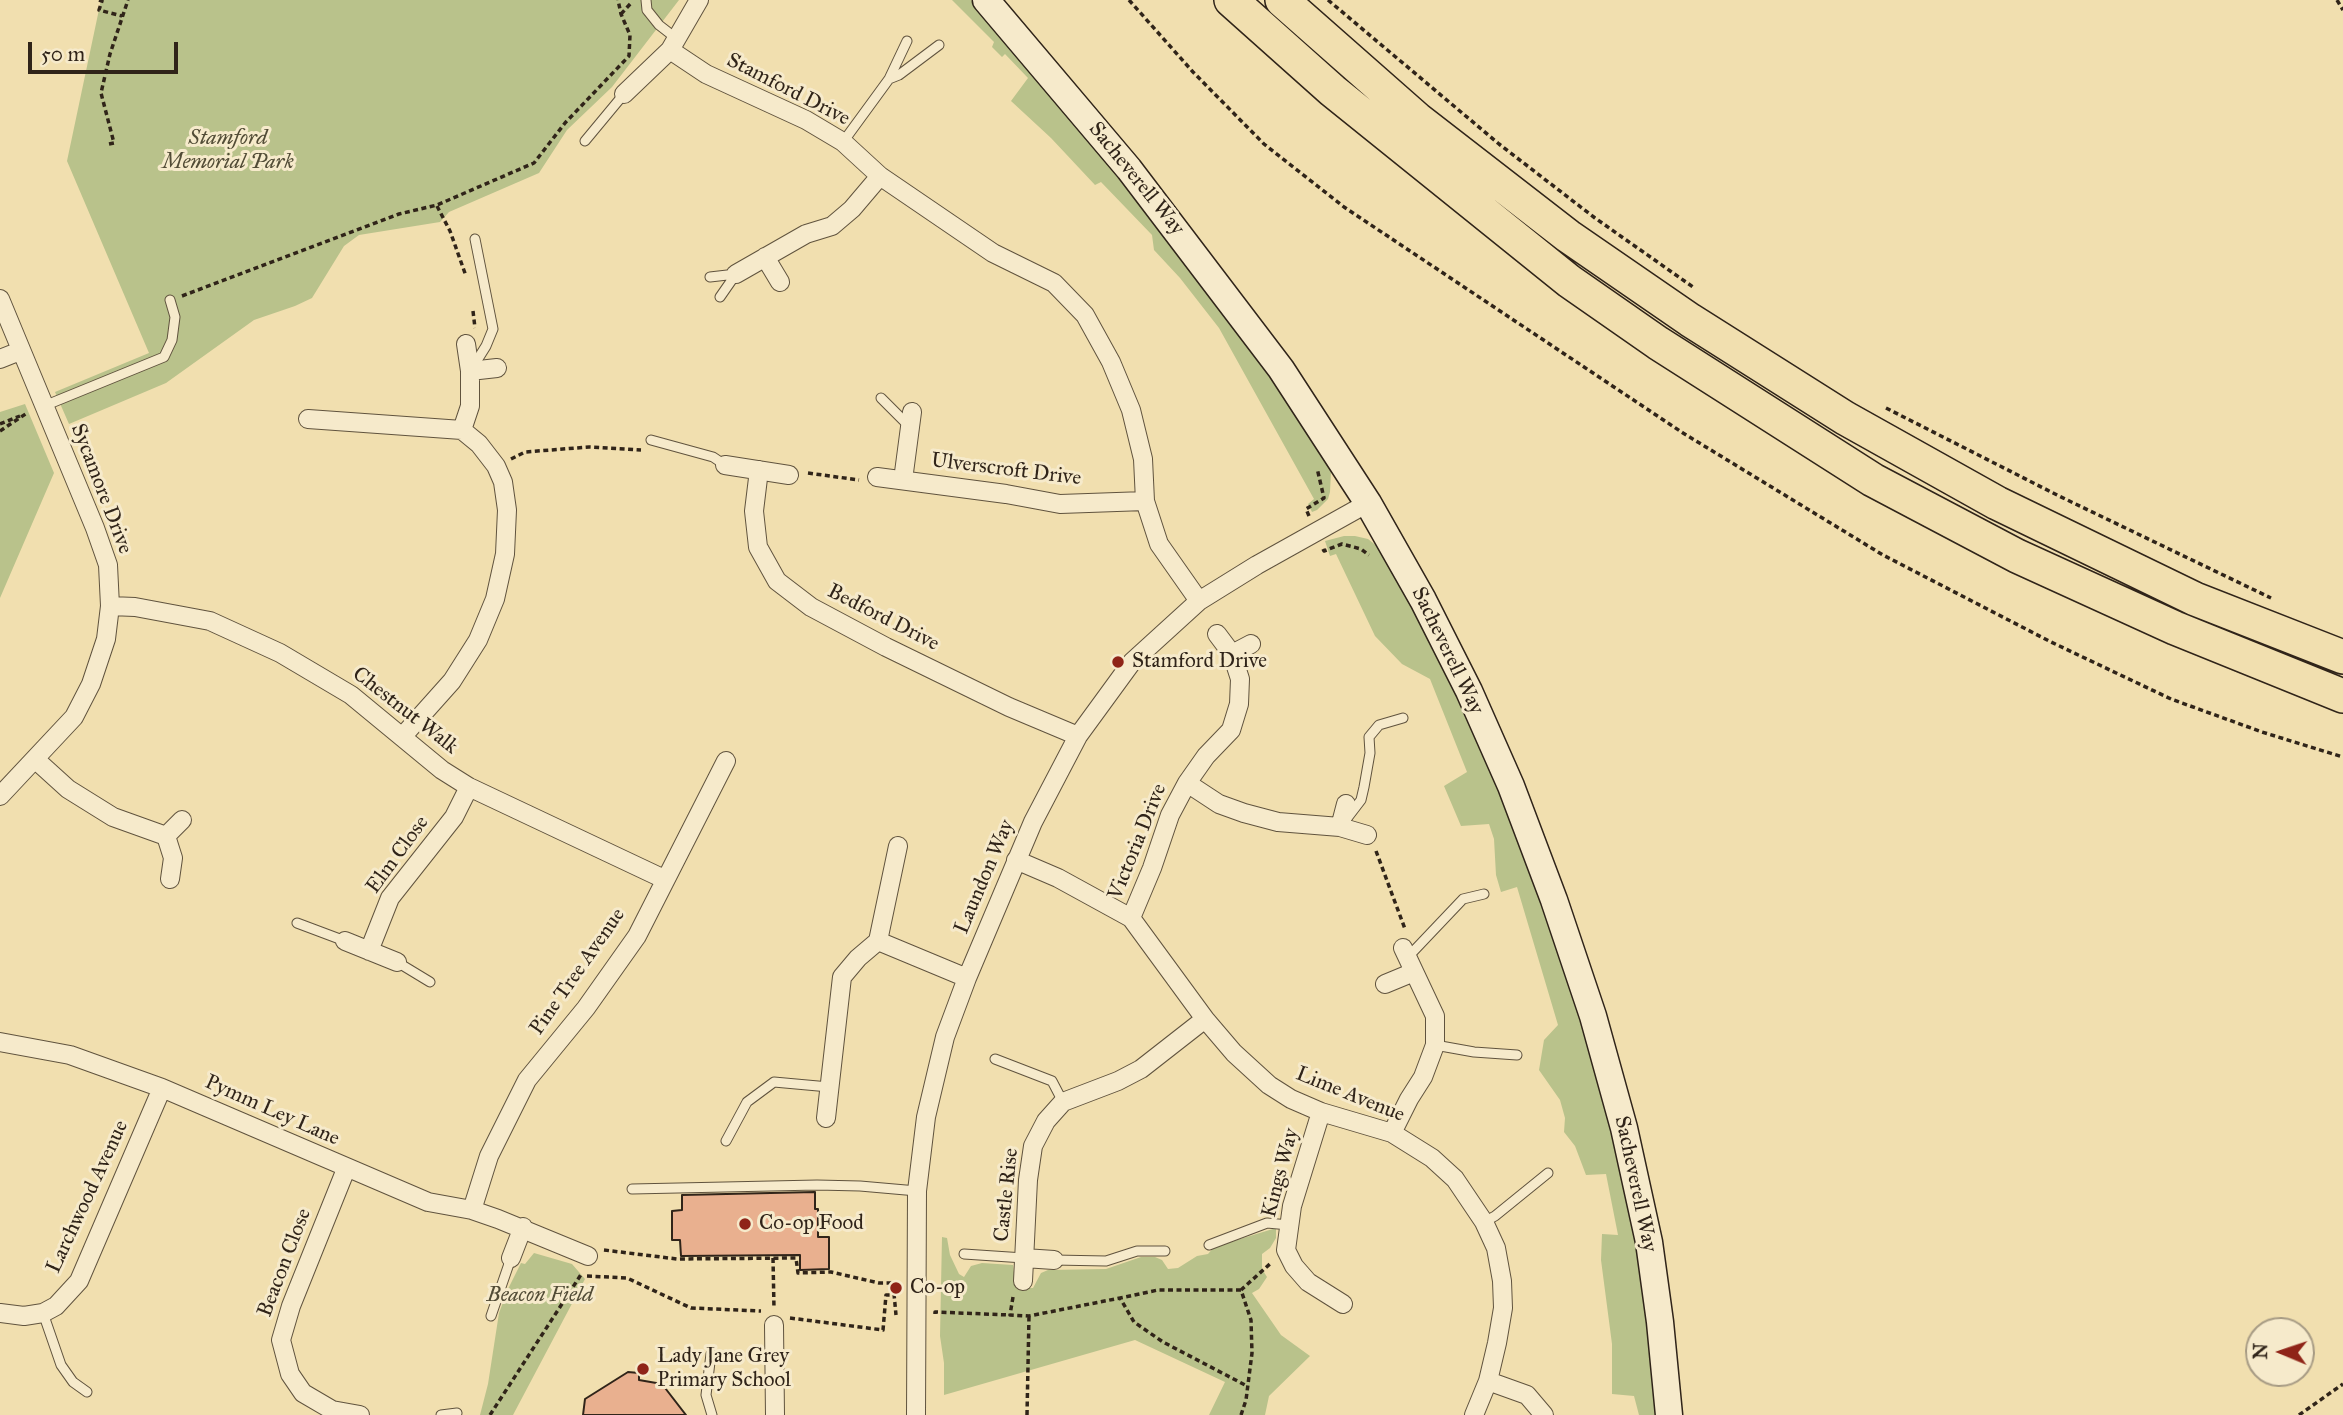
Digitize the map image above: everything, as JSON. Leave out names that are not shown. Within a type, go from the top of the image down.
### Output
[{"type":"highway","points":[[1231,0],[1332,91],[1569,281],[1658,343],[1873,480],[2029,561],[2175,628],[2343,696]]},
{"type":"highway","points":[[1282,0],[1417,119],[1568,236],[1690,320],[1844,418],[1997,503],[2183,593],[2343,657]]},
{"type":"street","points":[[624,94],[674,44],[699,0]]},
{"type":"street","name":"Sacheverell Way","points":[[986,0],[1064,90],[1205,267],[1281,369],[1368,503],[1423,600],[1469,691],[1511,786],[1559,913],[1592,1016],[1629,1154],[1649,1242],[1669,1415]]},
{"type":"street","name":"Stamford Drive","points":[[674,44],[706,74],[806,120],[843,142],[880,176],[993,253],[1054,283],[1084,314],[1111,362],[1131,410],[1143,459],[1145,501],[1159,544],[1199,601]]},
{"type":"street","points":[[736,274],[806,234],[832,226],[852,209],[880,176]]},
{"type":"street","points":[[765,257],[779,282]]},
{"type":"street","name":"Sycamore Drive","points":[[0,299],[20,351],[36,410],[104,553],[108,565],[110,606],[106,639],[91,684],[74,717],[0,796]]},
{"type":"street","points":[[462,430],[470,406],[470,372],[466,344]]},
{"type":"street","points":[[0,359],[20,351]]},
{"type":"street","points":[[470,372],[497,368]]},
{"type":"street","points":[[309,419],[462,430],[480,444],[496,466],[503,482],[508,510],[505,554],[495,598],[478,640],[452,681],[402,737]]},
{"type":"street","name":"Ulverscroft Drive","points":[[903,480],[911,420]]},
{"type":"street","points":[[725,465],[789,475]]},
{"type":"street","name":"Bedford Drive","points":[[759,470],[754,511],[758,547],[777,581],[811,607],[886,647],[1078,736]]},
{"type":"street","name":"Ulverscroft Drive","points":[[877,477],[1060,504],[1145,501]]},
{"type":"street","name":"Laundon Way","points":[[916,1415],[917,1191],[926,1117],[945,1037],[1033,822],[1078,736],[1132,662],[1199,601],[1368,503]]},
{"type":"street","name":"Chestnut Walk","points":[[110,606],[135,607],[210,621],[280,653],[351,695],[442,770],[468,787],[664,879]]},
{"type":"street","name":"Victoria Drive","points":[[1131,918],[1170,815],[1186,783],[1206,755],[1231,730],[1240,704],[1240,679],[1232,654],[1217,634]]},
{"type":"street","points":[[1232,654],[1251,644]]},
{"type":"street","points":[[36,760],[68,789],[113,817],[166,836]]},
{"type":"street","name":"Pine Tree Avenue","points":[[472,1210],[489,1156],[527,1080],[586,1008],[637,936],[726,761]]},
{"type":"street","name":"Victoria Drive","points":[[1186,783],[1219,804],[1244,813],[1278,822],[1340,827],[1367,835]]},
{"type":"street","name":"Elm Close","points":[[369,951],[390,898],[454,817],[468,787]]},
{"type":"street","points":[[1340,827],[1346,804]]},
{"type":"street","points":[[166,836],[182,820]]},
{"type":"street","points":[[166,836],[173,858],[170,879]]},
{"type":"street","points":[[826,1118],[842,977],[858,958],[878,941],[898,846]]},
{"type":"street","name":"Lime Avenue","points":[[1016,860],[1068,883],[1131,918],[1205,1019],[1234,1053],[1269,1085],[1321,1112],[1392,1133],[1432,1158],[1455,1178],[1484,1222],[1496,1248],[1502,1281],[1503,1308],[1497,1343],[1488,1381],[1474,1415]]},
{"type":"street","points":[[345,940],[397,962]]},
{"type":"street","points":[[878,941],[967,978]]},
{"type":"street","points":[[1385,984],[1408,959],[1435,1016],[1436,1045],[1423,1077],[1392,1133]]},
{"type":"street","points":[[1063,1102],[1141,1069],[1205,1019]]},
{"type":"street","name":"Pymm Ley Lane","points":[[0,1042],[70,1055],[162,1088],[428,1202],[472,1210],[523,1227],[588,1256]]},
{"type":"street","name":"Larchwood Avenue","points":[[43,1313],[56,1306],[79,1282],[162,1088]]},
{"type":"street","name":"Castle Rise","points":[[1023,1282],[1028,1180],[1033,1146],[1046,1121],[1063,1102]]},
{"type":"street","name":"Kings Way","points":[[1321,1112],[1292,1206],[1286,1250],[1294,1266],[1308,1282],[1343,1304]]},
{"type":"street","name":"Beacon Close","points":[[346,1169],[291,1306],[281,1340],[290,1374],[303,1393],[332,1410],[360,1415]]},
{"type":"street","points":[[511,1258],[523,1227]]},
{"type":"street","name":"Castle Rise","points":[[1024,1258],[1054,1260]]},
{"type":"street","points":[[0,1313],[43,1313]]},
{"type":"street","points":[[774,1317],[775,1415]]},
{"type":"street","points":[[1488,1381],[1527,1395],[1544,1415]]},
{"type":"lane","points":[[646,0],[647,10],[674,44]]},
{"type":"lane","points":[[843,142],[889,79],[907,41]]},
{"type":"lane","points":[[889,79],[899,75],[939,45]]},
{"type":"lane","points":[[585,141],[624,94]]},
{"type":"lane","points":[[470,372],[493,329],[475,239]]},
{"type":"lane","points":[[710,276],[736,274]]},
{"type":"lane","points":[[720,297],[736,274]]},
{"type":"lane","points":[[36,410],[164,357],[172,340],[175,317],[170,300]]},
{"type":"lane","points":[[881,398],[911,420]]},
{"type":"lane","points":[[651,440],[713,457],[725,465]]},
{"type":"lane","points":[[1340,827],[1361,800],[1370,753],[1369,737],[1379,725],[1403,718]]},
{"type":"lane","points":[[1408,959],[1463,899],[1484,894]]},
{"type":"lane","points":[[297,923],[345,940]]},
{"type":"lane","points":[[397,962],[430,982]]},
{"type":"lane","points":[[1436,1045],[1474,1052],[1517,1055]]},
{"type":"lane","points":[[995,1059],[1052,1081],[1063,1102]]},
{"type":"lane","points":[[726,1141],[747,1102],[774,1082],[829,1087]]},
{"type":"lane","points":[[1484,1222],[1548,1173]]},
{"type":"lane","points":[[632,1189],[817,1185],[917,1191]]},
{"type":"lane","points":[[1209,1245],[1267,1223],[1289,1225]]},
{"type":"lane","points":[[1054,1260],[1106,1261],[1137,1251],[1165,1251]]},
{"type":"lane","points":[[964,1254],[1024,1258]]},
{"type":"lane","points":[[491,1316],[511,1258]]},
{"type":"lane","points":[[43,1313],[61,1365],[73,1382],[88,1392]]},
{"type":"lane","points":[[711,1354],[706,1395],[712,1415]]},
{"type":"lane","points":[[441,1415],[457,1412]]},
{"type":"path","points":[[99,0],[102,1],[99,10],[122,16]]},
{"type":"path","points":[[110,144],[114,143],[101,93],[128,0]]},
{"type":"path","points":[[170,300],[399,214],[437,205],[534,163],[565,123],[629,56],[630,35],[618,0]]},
{"type":"path","points":[[621,14],[633,0]]},
{"type":"path","points":[[1129,0],[1193,72],[1264,144],[1344,206],[1695,440],[1883,555],[2063,648],[2171,699],[2262,732],[2343,757]]},
{"type":"path","points":[[1328,0],[1499,144],[1595,218],[1696,289]]},
{"type":"path","points":[[2337,0],[2343,10]]},
{"type":"path","points":[[437,205],[450,231],[469,285]]},
{"type":"path","points":[[466,344],[475,331],[472,306]]},
{"type":"path","points":[[1878,404],[2273,599]]},
{"type":"path","points":[[0,424],[36,410]]},
{"type":"path","points":[[0,432],[36,410]]},
{"type":"path","points":[[496,466],[525,452],[589,447],[649,451]]},
{"type":"path","points":[[1316,465],[1324,498],[1306,509],[1324,551],[1342,544],[1361,549],[1369,554],[1376,565]]},
{"type":"path","points":[[789,475],[799,472],[870,481],[877,477]]},
{"type":"path","points":[[1367,835],[1377,853],[1406,933],[1408,959]]},
{"type":"path","points":[[490,1415],[581,1276],[588,1256],[600,1249],[677,1259],[796,1258],[798,1273],[831,1272],[879,1283],[892,1283]]},
{"type":"path","points":[[1023,1282],[1014,1292],[1010,1315],[1029,1316],[1158,1290],[1241,1290],[1286,1250]]},
{"type":"path","points":[[773,1258],[774,1317]]},
{"type":"path","points":[[581,1276],[627,1278],[691,1308],[883,1330],[886,1295],[895,1295]]},
{"type":"path","points":[[1241,1290],[1251,1320],[1252,1353],[1246,1400],[1241,1415]]},
{"type":"path","points":[[1121,1298],[1134,1322],[1163,1342],[1247,1386]]},
{"type":"path","points":[[1027,1415],[1029,1316]]},
{"type":"path","points":[[2299,1415],[2343,1384]]},
{"type":"green space","name":"Stamford Memorial Park","points":[[101,0],[679,0],[612,87],[567,130],[539,173],[449,212],[440,222],[359,235],[344,246],[312,298],[254,320],[166,383],[69,424],[55,392],[149,353],[67,161]]},
{"type":"green space","points":[[952,0],[971,0],[1033,70],[1242,334],[1325,457],[1331,472],[1330,492],[1328,499],[1317,510],[1312,512],[1308,504],[1314,499],[1219,328],[1154,250],[1152,235],[1101,182],[1095,185],[1051,138],[1011,101],[1028,78],[1005,54],[1002,57],[992,47],[994,42]]},
{"type":"green space","points":[[25,404],[54,473],[0,598],[0,412]]},
{"type":"green space","points":[[1344,536],[1368,539],[1378,547],[1409,600],[1457,692],[1507,807],[1549,917],[1602,1094],[1627,1196],[1643,1286],[1658,1415],[1639,1415],[1634,1396],[1612,1394],[1612,1344],[1601,1260],[1602,1234],[1618,1235],[1606,1174],[1586,1175],[1575,1146],[1564,1132],[1565,1118],[1560,1100],[1539,1070],[1544,1040],[1558,1025],[1517,887],[1501,892],[1496,875],[1494,839],[1489,824],[1461,826],[1444,786],[1467,772],[1430,679],[1402,664],[1375,636],[1336,554],[1330,556],[1325,541]]},
{"type":"green space","points":[[1276,1228],[1276,1238],[1262,1254],[1262,1269],[1267,1277],[1259,1289],[1252,1293],[1281,1335],[1310,1356],[1269,1396],[1265,1415],[1209,1415],[1225,1382],[1135,1340],[944,1395],[944,1363],[940,1336],[942,1237],[947,1238],[950,1255],[959,1274],[964,1277],[971,1266],[982,1263],[1013,1265],[1016,1288],[1033,1288],[1041,1273],[1048,1270],[1106,1269],[1141,1257],[1155,1257],[1162,1260],[1168,1269],[1178,1268],[1197,1256],[1208,1254],[1214,1247]]},
{"type":"green space","name":"Beacon Field","points":[[534,1253],[572,1264],[585,1279],[513,1415],[480,1415],[488,1384],[499,1313],[521,1263],[525,1264]]},
{"type":"building","name":"Co-op Food","points":[[815,1192],[818,1237],[829,1237],[829,1269],[800,1270],[800,1255],[681,1256],[680,1240],[672,1240],[672,1211],[682,1210],[682,1195]]},
{"type":"building","points":[[628,1372],[639,1373],[639,1380],[662,1384],[686,1415],[583,1415],[585,1399]]},
{"type":"place","name":"Stamford Drive","points":[[1118,662]]},
{"type":"place","name":"Co-op Food","points":[[745,1224]]},
{"type":"place","name":"Co-op","points":[[896,1288]]},
{"type":"place","name":"Lady Jane Grey Primary School","points":[[643,1369]]}]
